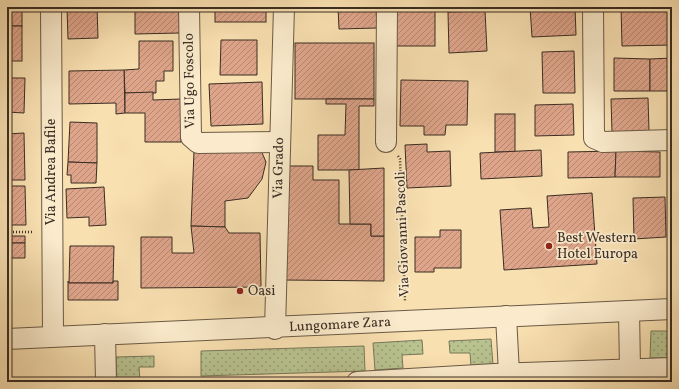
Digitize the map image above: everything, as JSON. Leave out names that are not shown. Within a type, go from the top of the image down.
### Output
[{"type":"street","name":"Via Andrea Bafile","points":[[51,7],[53,336]]},
{"type":"street","name":"Via Ugo Foscolo","points":[[189,7],[191,137],[198,143],[280,142]]},
{"type":"street","name":"Via Grado","points":[[275,328],[284,7]]},
{"type":"street","points":[[386,142],[387,7]]},
{"type":"street","points":[[593,7],[594,138],[602,142],[672,140]]},
{"type":"street","name":"Lungomare Zara","points":[[7,339],[672,309]]},
{"type":"street","points":[[629,311],[630,369]]},
{"type":"street","points":[[506,316],[509,373]]},
{"type":"street","points":[[105,334],[106,382]]},
{"type":"street","points":[[357,382],[509,373],[672,368]]},
{"type":"path","name":"Via Giovanni Pascoli","points":[[386,142],[400,159],[406,322]]},
{"type":"path","points":[[7,232],[52,232]]},
{"type":"green space","points":[[651,331],[672,331],[672,358],[650,358]]},
{"type":"green space","points":[[491,339],[493,365],[471,366],[470,353],[450,353],[449,341]]},
{"type":"green space","points":[[422,340],[423,354],[402,355],[403,368],[375,370],[373,343]]},
{"type":"green space","points":[[364,346],[365,371],[201,376],[201,351]]},
{"type":"green space","points":[[154,356],[154,367],[139,367],[140,381],[116,381],[116,357]]},
{"type":"building","points":[[7,7],[22,7],[22,26],[7,26]]},
{"type":"building","points":[[67,7],[97,7],[98,38],[68,39]]},
{"type":"building","points":[[105,7],[126,7],[126,8],[106,9]]},
{"type":"building","points":[[135,7],[179,7],[180,33],[135,34]]},
{"type":"building","points":[[215,7],[266,7],[266,22],[215,22]]},
{"type":"building","points":[[338,7],[376,7],[377,28],[339,29]]},
{"type":"building","points":[[396,7],[435,7],[435,46],[396,46]]},
{"type":"building","points":[[530,7],[575,7],[576,35],[532,37]]},
{"type":"building","points":[[621,7],[672,7],[672,45],[622,46]]},
{"type":"building","points":[[485,11],[487,51],[449,53],[448,12]]},
{"type":"building","points":[[7,26],[22,26],[22,61],[7,61]]},
{"type":"building","points":[[221,40],[257,40],[257,75],[220,75]]},
{"type":"building","points":[[139,41],[173,41],[173,71],[164,71],[164,81],[156,81],[156,93],[125,93],[124,70],[139,69]]},
{"type":"building","points":[[295,43],[374,43],[374,99],[295,99]]},
{"type":"building","points":[[574,51],[575,93],[543,93],[542,52]]},
{"type":"building","points":[[614,58],[650,59],[650,91],[614,91]]},
{"type":"building","points":[[672,58],[672,91],[650,91],[650,59]]},
{"type":"building","points":[[124,70],[125,113],[116,114],[116,103],[69,104],[69,71]]},
{"type":"building","points":[[7,78],[25,78],[24,113],[7,112]]},
{"type":"building","points":[[401,80],[468,81],[467,125],[446,125],[445,135],[424,135],[424,126],[400,126]]},
{"type":"building","points":[[262,82],[263,124],[211,126],[209,84]]},
{"type":"building","points":[[153,92],[153,100],[181,99],[181,142],[145,142],[145,113],[125,113],[125,93]]},
{"type":"building","points":[[648,98],[649,131],[612,132],[611,99]]},
{"type":"building","points":[[326,99],[374,99],[374,106],[359,106],[359,170],[318,170],[318,135],[345,135],[346,104],[326,104]]},
{"type":"building","points":[[573,104],[574,135],[535,136],[535,105]]},
{"type":"building","points":[[495,114],[515,114],[515,152],[495,152]]},
{"type":"building","points":[[70,122],[97,123],[97,163],[68,162]]},
{"type":"building","points":[[24,133],[25,180],[7,180],[7,134]]},
{"type":"building","points":[[427,144],[427,152],[450,151],[451,186],[407,188],[405,145]]},
{"type":"building","points":[[260,148],[266,162],[262,179],[248,198],[225,201],[225,227],[191,226],[194,151]]},
{"type":"building","points":[[541,150],[542,176],[481,179],[480,153]]},
{"type":"building","points":[[616,151],[615,177],[568,178],[568,152]]},
{"type":"building","points":[[616,151],[660,152],[660,177],[615,177]]},
{"type":"building","points":[[68,162],[97,163],[96,183],[71,183],[71,175],[67,175]]},
{"type":"building","points":[[283,166],[313,166],[313,180],[339,180],[339,224],[371,224],[371,236],[384,236],[384,281],[282,280]]},
{"type":"building","points":[[384,168],[384,236],[371,236],[371,224],[350,224],[349,170]]},
{"type":"building","points":[[7,186],[25,186],[26,225],[7,225]]},
{"type":"building","points":[[104,187],[106,225],[89,226],[89,217],[67,218],[66,189]]},
{"type":"building","name":"Best Western Hotel Europa","points":[[592,193],[597,264],[504,270],[500,210],[531,208],[533,228],[549,227],[547,196]]},
{"type":"building","points":[[665,197],[666,237],[634,239],[633,198]]},
{"type":"building","points":[[191,226],[225,227],[229,233],[260,233],[261,287],[141,288],[141,237],[172,237],[172,253],[194,253]]},
{"type":"building","points":[[440,230],[461,230],[461,268],[434,268],[434,272],[415,272],[415,237],[440,237]]},
{"type":"building","points":[[7,236],[25,236],[25,243],[8,243],[7,251]]},
{"type":"building","points":[[8,243],[25,243],[25,258],[9,258]]},
{"type":"building","points":[[70,246],[114,246],[113,283],[69,283]]},
{"type":"building","points":[[68,281],[69,283],[113,283],[113,281],[118,281],[118,300],[68,300]]},
{"type":"place","name":"Best Western Hotel Europa","points":[[549,246]]},
{"type":"place","name":"Oasi","points":[[240,291]]}]
